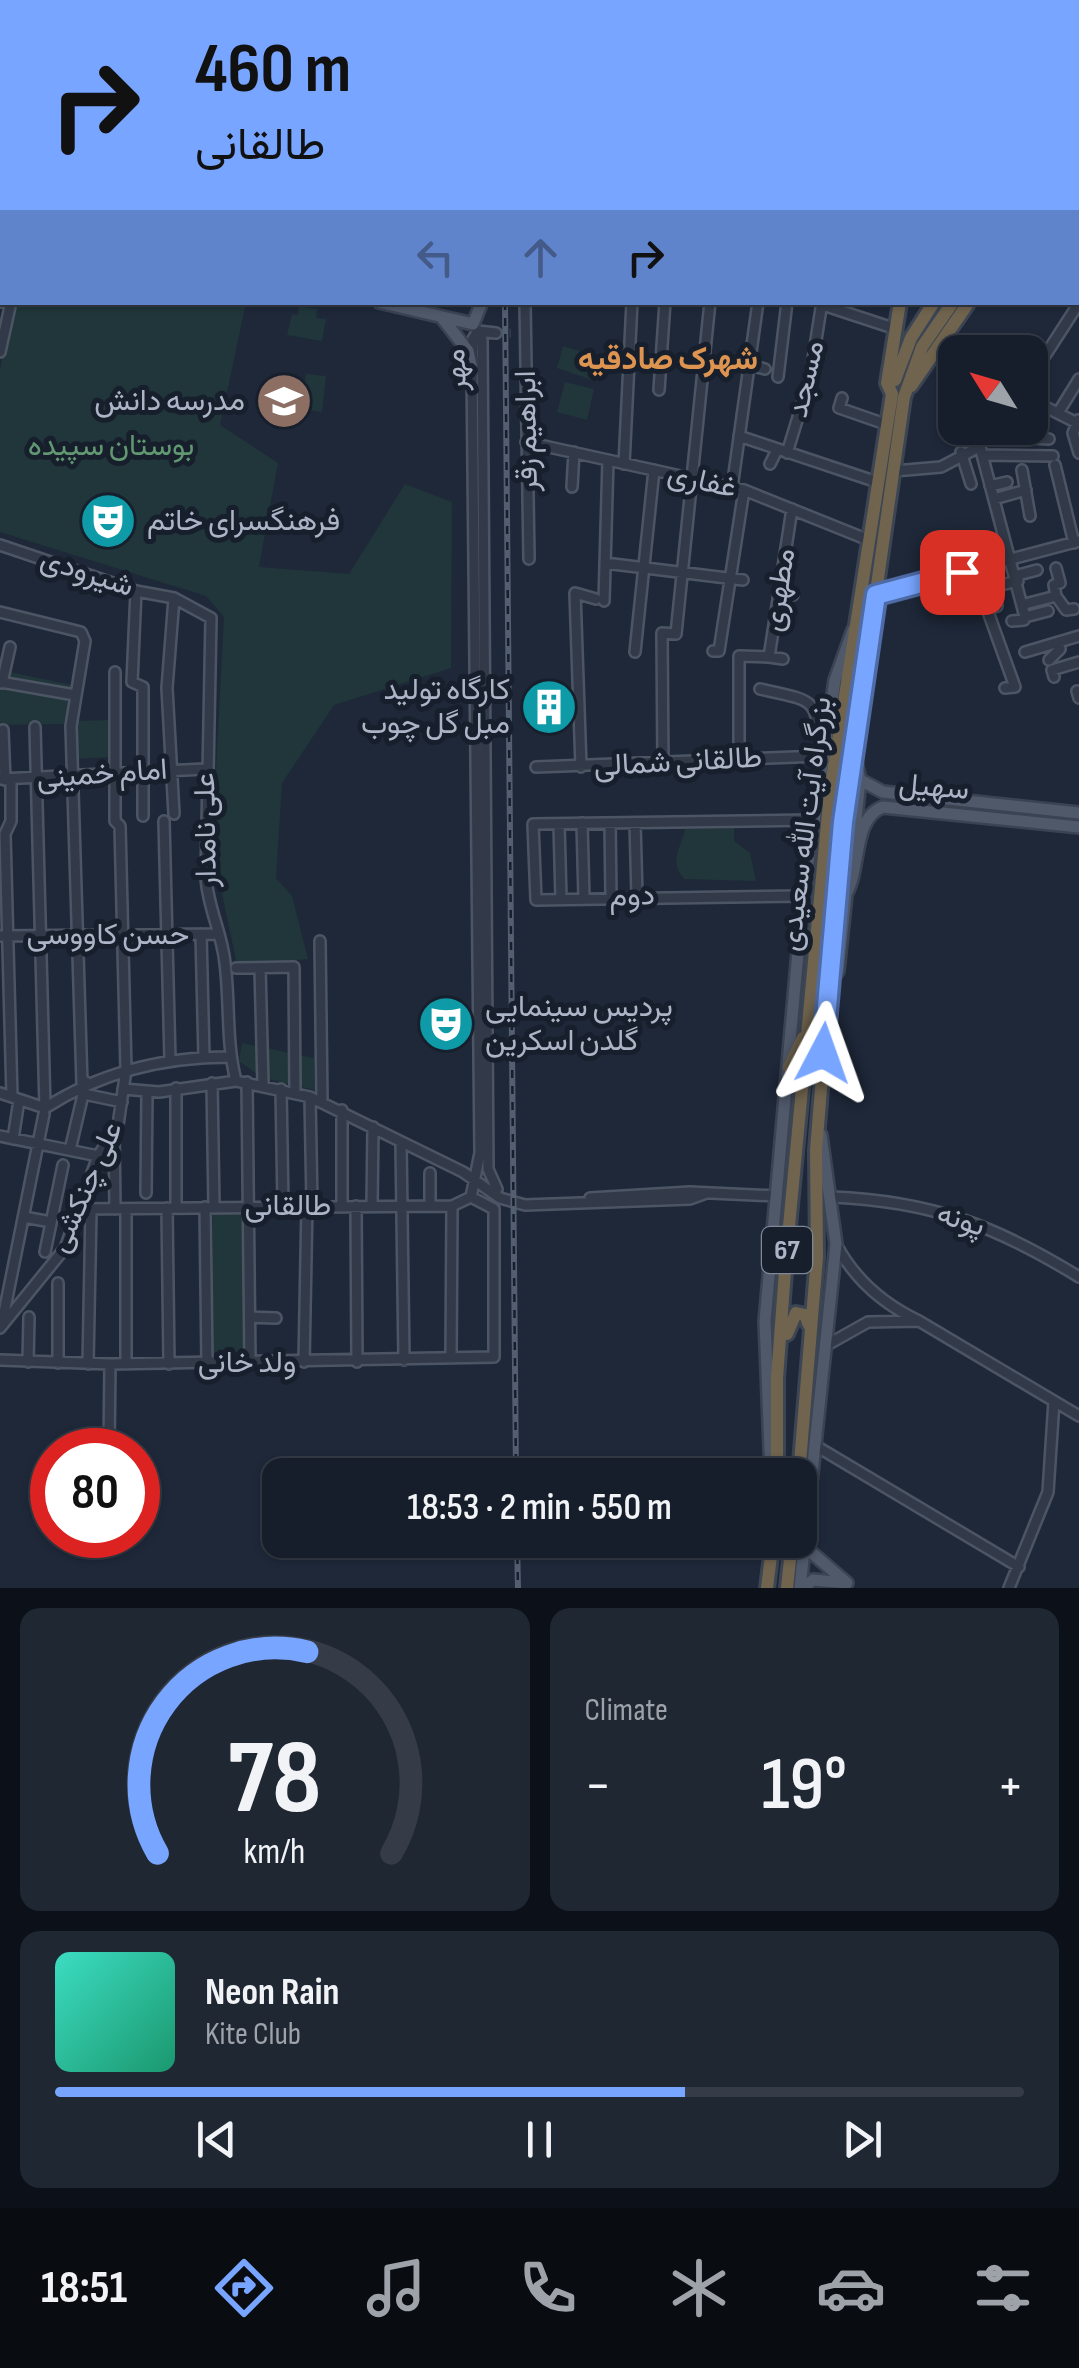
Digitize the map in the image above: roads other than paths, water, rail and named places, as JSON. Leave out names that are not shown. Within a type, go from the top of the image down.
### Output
[{"type":"highway","name":"بزرگراه آیت الله سعیدی","points":[[800,1458],[817,1257],[818,1120],[828,986],[852,749],[894,471],[898,395],[887,383],[900,305]]},
{"type":"highway","points":[[898,395],[911,338],[932,305]]},
{"type":"highway","points":[[898,395],[922,347],[963,305]]},
{"type":"highway","name":"بزرگراه آیت الله سعیدی","points":[[775,1458],[777,1378],[809,1026],[824,784],[858,622],[888,425],[898,395]]},
{"type":"highway","points":[[790,1067],[809,1026]]},
{"type":"highway","points":[[786,1258],[790,1279],[802,1283],[808,1281],[817,1257]]},
{"type":"highway","points":[[777,1378],[790,1317],[796,1313],[809,1320],[808,1368]]},
{"type":"highway","points":[[767,1588],[771,1558]]},
{"type":"highway","points":[[787,1588],[794,1558]]},
{"type":"main road","points":[[392,305],[476,328]]},
{"type":"main road","name":"مهر","points":[[476,328],[481,305]]},
{"type":"main road","points":[[440,316],[464,343],[472,370]]},
{"type":"main road","points":[[773,1458],[765,1322],[803,896],[811,820],[824,784],[821,756],[841,656],[858,622]]},
{"type":"main road","points":[[828,986],[838,971],[860,780],[852,749]]},
{"type":"main road","name":"سهیل","points":[[860,780],[883,792],[1079,812]]},
{"type":"main road","points":[[882,807],[876,801],[883,792]]},
{"type":"main road","name":"سهیل","points":[[846,894],[856,877],[865,824],[874,810],[882,807],[1079,826]]},
{"type":"main road","points":[[814,1458],[836,1244],[818,1120]]},
{"type":"main road","points":[[799,1558],[802,1588]]},
{"type":"main road","points":[[816,1558],[852,1585]]},
{"type":"main road","points":[[802,1588],[813,1580],[852,1585]]},
{"type":"street","name":"ابراهیم زقر","points":[[525,305],[529,559]]},
{"type":"street","points":[[624,464],[632,305]]},
{"type":"street","points":[[659,390],[664,305]]},
{"type":"street","points":[[662,765],[662,633],[676,634],[710,305]]},
{"type":"street","points":[[732,488],[758,305]]},
{"type":"street","points":[[778,377],[787,305]]},
{"type":"street","name":"مسجد","points":[[770,464],[782,451],[810,378],[820,305]]},
{"type":"street","points":[[826,305],[896,329]]},
{"type":"street","points":[[1048,349],[1074,305]]},
{"type":"street","points":[[0,352],[4,316]]},
{"type":"street","points":[[476,328],[496,334]]},
{"type":"street","name":"مهر","points":[[476,328],[472,370],[482,843]]},
{"type":"street","name":"مهر","points":[[475,1173],[483,1039],[476,328]]},
{"type":"street","points":[[511,333],[525,332]]},
{"type":"street","points":[[749,365],[765,369]]},
{"type":"street","points":[[1058,413],[1079,379]]},
{"type":"street","points":[[842,398],[839,408],[888,425]]},
{"type":"street","points":[[1048,408],[1078,422],[1074,440],[1079,452]]},
{"type":"street","points":[[740,436],[880,483]]},
{"type":"street","name":"غفاری","points":[[526,442],[744,490],[871,541]]},
{"type":"street","points":[[979,445],[1024,604],[1024,619]]},
{"type":"street","points":[[572,488],[574,452]]},
{"type":"street","points":[[961,452],[971,484]]},
{"type":"street","points":[[876,595],[1077,542],[1054,460],[961,452],[941,467],[894,471]]},
{"type":"street","points":[[581,766],[574,593],[600,600],[608,460]]},
{"type":"street","points":[[654,470],[636,647],[661,644]]},
{"type":"street","points":[[1022,470],[1030,516]]},
{"type":"street","points":[[990,486],[1007,482]]},
{"type":"street","points":[[716,651],[744,490]]},
{"type":"street","points":[[994,499],[1026,490]]},
{"type":"street","name":"مطهری","points":[[784,659],[769,658],[792,508]]},
{"type":"street","name":"شیرودی","points":[[0,544],[136,591],[174,598]]},
{"type":"street","points":[[605,563],[743,580]]},
{"type":"street","points":[[1056,568],[1060,583],[1054,585],[1056,596],[1066,610],[1074,609]]},
{"type":"street","points":[[1010,688],[996,632],[984,610],[996,606],[992,587],[1037,570]]},
{"type":"street","points":[[136,591],[132,682],[144,687],[143,816]]},
{"type":"street","points":[[778,593],[794,595]]},
{"type":"street","points":[[1024,604],[1056,596]]},
{"type":"street","points":[[170,1060],[166,936],[172,769],[167,688],[174,598]]},
{"type":"street","name":"علی نامدار","points":[[174,598],[211,618],[205,769],[207,896],[225,963],[230,1056],[242,1081],[250,1206],[250,1363]]},
{"type":"street","points":[[1012,622],[1048,611]]},
{"type":"street","points":[[0,612],[80,632],[85,641],[71,726],[84,1087],[70,1150]]},
{"type":"street","points":[[985,636],[996,632]]},
{"type":"street","points":[[1025,652],[1063,644],[1079,636]]},
{"type":"street","points":[[1049,660],[1063,644]]},
{"type":"street","points":[[10,648],[1,682],[75,695]]},
{"type":"street","points":[[738,760],[738,656],[769,658]]},
{"type":"street","points":[[1054,678],[1052,670],[1079,662]]},
{"type":"street","name":"علی چنکشی","points":[[1,1326],[64,1248],[86,1210],[98,1156],[114,1132],[122,1102],[126,1070],[120,826],[115,822],[112,773],[115,672]]},
{"type":"street","points":[[760,689],[794,696],[815,708],[820,717],[821,756]]},
{"type":"street","points":[[1,1326],[44,1111],[42,858],[35,728]]},
{"type":"street","points":[[3,730],[11,821],[5,834],[4,936],[15,1099],[13,1139]]},
{"type":"street","name":"طالقانی شمالی","points":[[536,767],[821,756]]},
{"type":"street","name":"امام خمینی","points":[[5,780],[205,769]]},
{"type":"street","points":[[559,824],[561,899],[536,900],[534,824],[811,820]]},
{"type":"street","points":[[610,823],[610,897]]},
{"type":"street","points":[[634,823],[637,896]]},
{"type":"street","points":[[582,824],[584,898]]},
{"type":"street","name":"دوم","points":[[561,899],[803,896]]},
{"type":"street","points":[[202,934],[204,1057]]},
{"type":"street","name":"حسن کاووسی","points":[[4,936],[216,934]]},
{"type":"street","points":[[320,941],[322,1102]]},
{"type":"street","points":[[236,968],[294,967],[294,1093]]},
{"type":"street","points":[[260,968],[263,1084]]},
{"type":"street","points":[[44,1111],[84,1087],[126,1070],[170,1060],[230,1056]]},
{"type":"street","points":[[124,1089],[146,1092],[242,1081],[281,1088],[342,1110],[401,1142],[475,1173],[499,1193],[525,1205],[690,1199],[704,1194]]},
{"type":"street","points":[[208,1363],[212,1083]]},
{"type":"street","points":[[84,1087],[122,1102]]},
{"type":"street","points":[[169,1364],[176,1088]]},
{"type":"street","points":[[281,1088],[283,1205]]},
{"type":"street","points":[[146,1092],[146,1193]]},
{"type":"street","points":[[0,1093],[44,1111]]},
{"type":"street","points":[[304,1362],[310,1097]]},
{"type":"street","points":[[342,1110],[342,1206]]},
{"type":"street","points":[[372,1206],[373,1127]]},
{"type":"street","points":[[114,1132],[126,1364]]},
{"type":"street","points":[[0,1136],[98,1156]]},
{"type":"street","points":[[401,1142],[404,1360]]},
{"type":"street","points":[[45,1252],[63,1164]]},
{"type":"street","points":[[430,1172],[430,1206]]},
{"type":"street","points":[[471,1197],[475,1173]]},
{"type":"street","points":[[499,1193],[525,1199],[776,1196]]},
{"type":"street","name":"طالقانی","points":[[86,1210],[309,1204],[452,1206],[471,1197]]},
{"type":"street","name":"ولد خانی","points":[[0,1360],[169,1364],[494,1357],[494,1209],[471,1197]]},
{"type":"street","name":"پونه","points":[[832,1197],[890,1199],[980,1224],[1079,1277]]},
{"type":"street","points":[[356,1206],[357,1362]]},
{"type":"street","points":[[451,1358],[452,1206]]},
{"type":"street","points":[[86,1210],[88,1364]]},
{"type":"street","points":[[24,1217],[51,1222]]},
{"type":"street","points":[[836,1244],[848,1266],[875,1295],[1079,1416]]},
{"type":"street","points":[[58,1283],[58,1363]]},
{"type":"street","points":[[28,1317],[28,1362]]},
{"type":"street","points":[[250,1318],[276,1318]]},
{"type":"street","points":[[827,1345],[868,1322],[919,1321]]},
{"type":"street","points":[[110,1364],[110,1428]]},
{"type":"street","points":[[1009,1588],[1048,1492],[1054,1401]]},
{"type":"street","points":[[816,1446],[1019,1566]]},
{"type":"tunnel","points":[[496,333],[511,333]]},
{"type":"railway","points":[[505,305],[516,1458]]},
{"type":"railway","points":[[517,1558],[518,1588]]},
{"type":"place","name":"مدرسه دانش","points":[[284,401]]},
{"type":"place","name":"فرهنگسرای خاتم","points":[[108,521]]},
{"type":"place","name":"کارگاه تولید مبل گل چوب","points":[[549,707]]},
{"type":"place","name":"پردیس سینمایی گلدن اسکرین","points":[[446,1024]]},
{"type":"district","name":"شهرک صادقیه","points":[[668,359]]},
{"type":"park label","name":"بوستان سپیده","points":[[111,446]]}]
